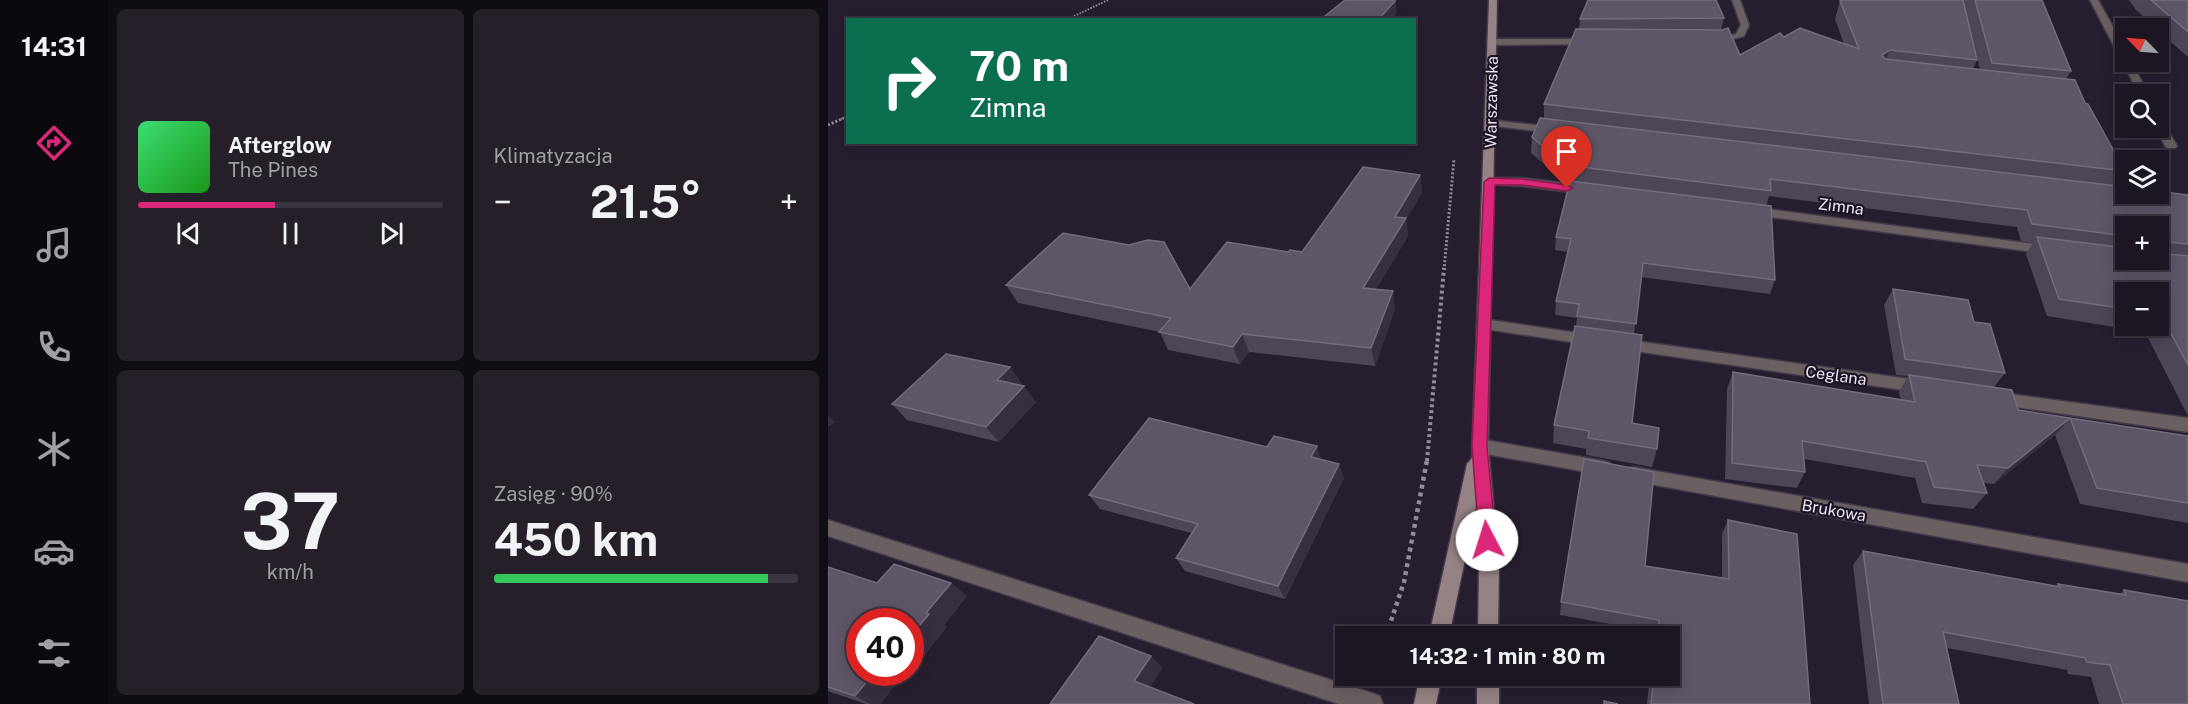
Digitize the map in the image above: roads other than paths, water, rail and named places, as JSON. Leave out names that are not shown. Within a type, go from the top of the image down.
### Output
[{"type":"main road","name":"Warszawska","points":[[1488,626],[1489,563],[1480,446],[1493,0]]},
{"type":"main road","points":[[1441,626],[1480,446]]},
{"type":"main road","points":[[1425,704],[1429,686]]},
{"type":"main road","points":[[1488,686],[1488,704]]},
{"type":"street","points":[[1706,43],[1718,43],[1740,36],[1745,26],[1736,0]]},
{"type":"street","points":[[2094,0],[2115,39]]},
{"type":"street","points":[[1492,42],[1602,42]]},
{"type":"street","points":[[1490,123],[1566,132]]},
{"type":"street","points":[[2167,138],[2171,146]]},
{"type":"street","points":[[1489,182],[1522,182],[1604,192]]},
{"type":"street","name":"Zimna","points":[[1743,210],[2059,252]]},
{"type":"street","name":"Ceglana","points":[[1484,324],[1943,390]]},
{"type":"street","points":[[1978,395],[2188,425]]},
{"type":"street","name":"Brukowa","points":[[1480,446],[2188,573]]},
{"type":"street","points":[[828,528],[1372,704]]}]
